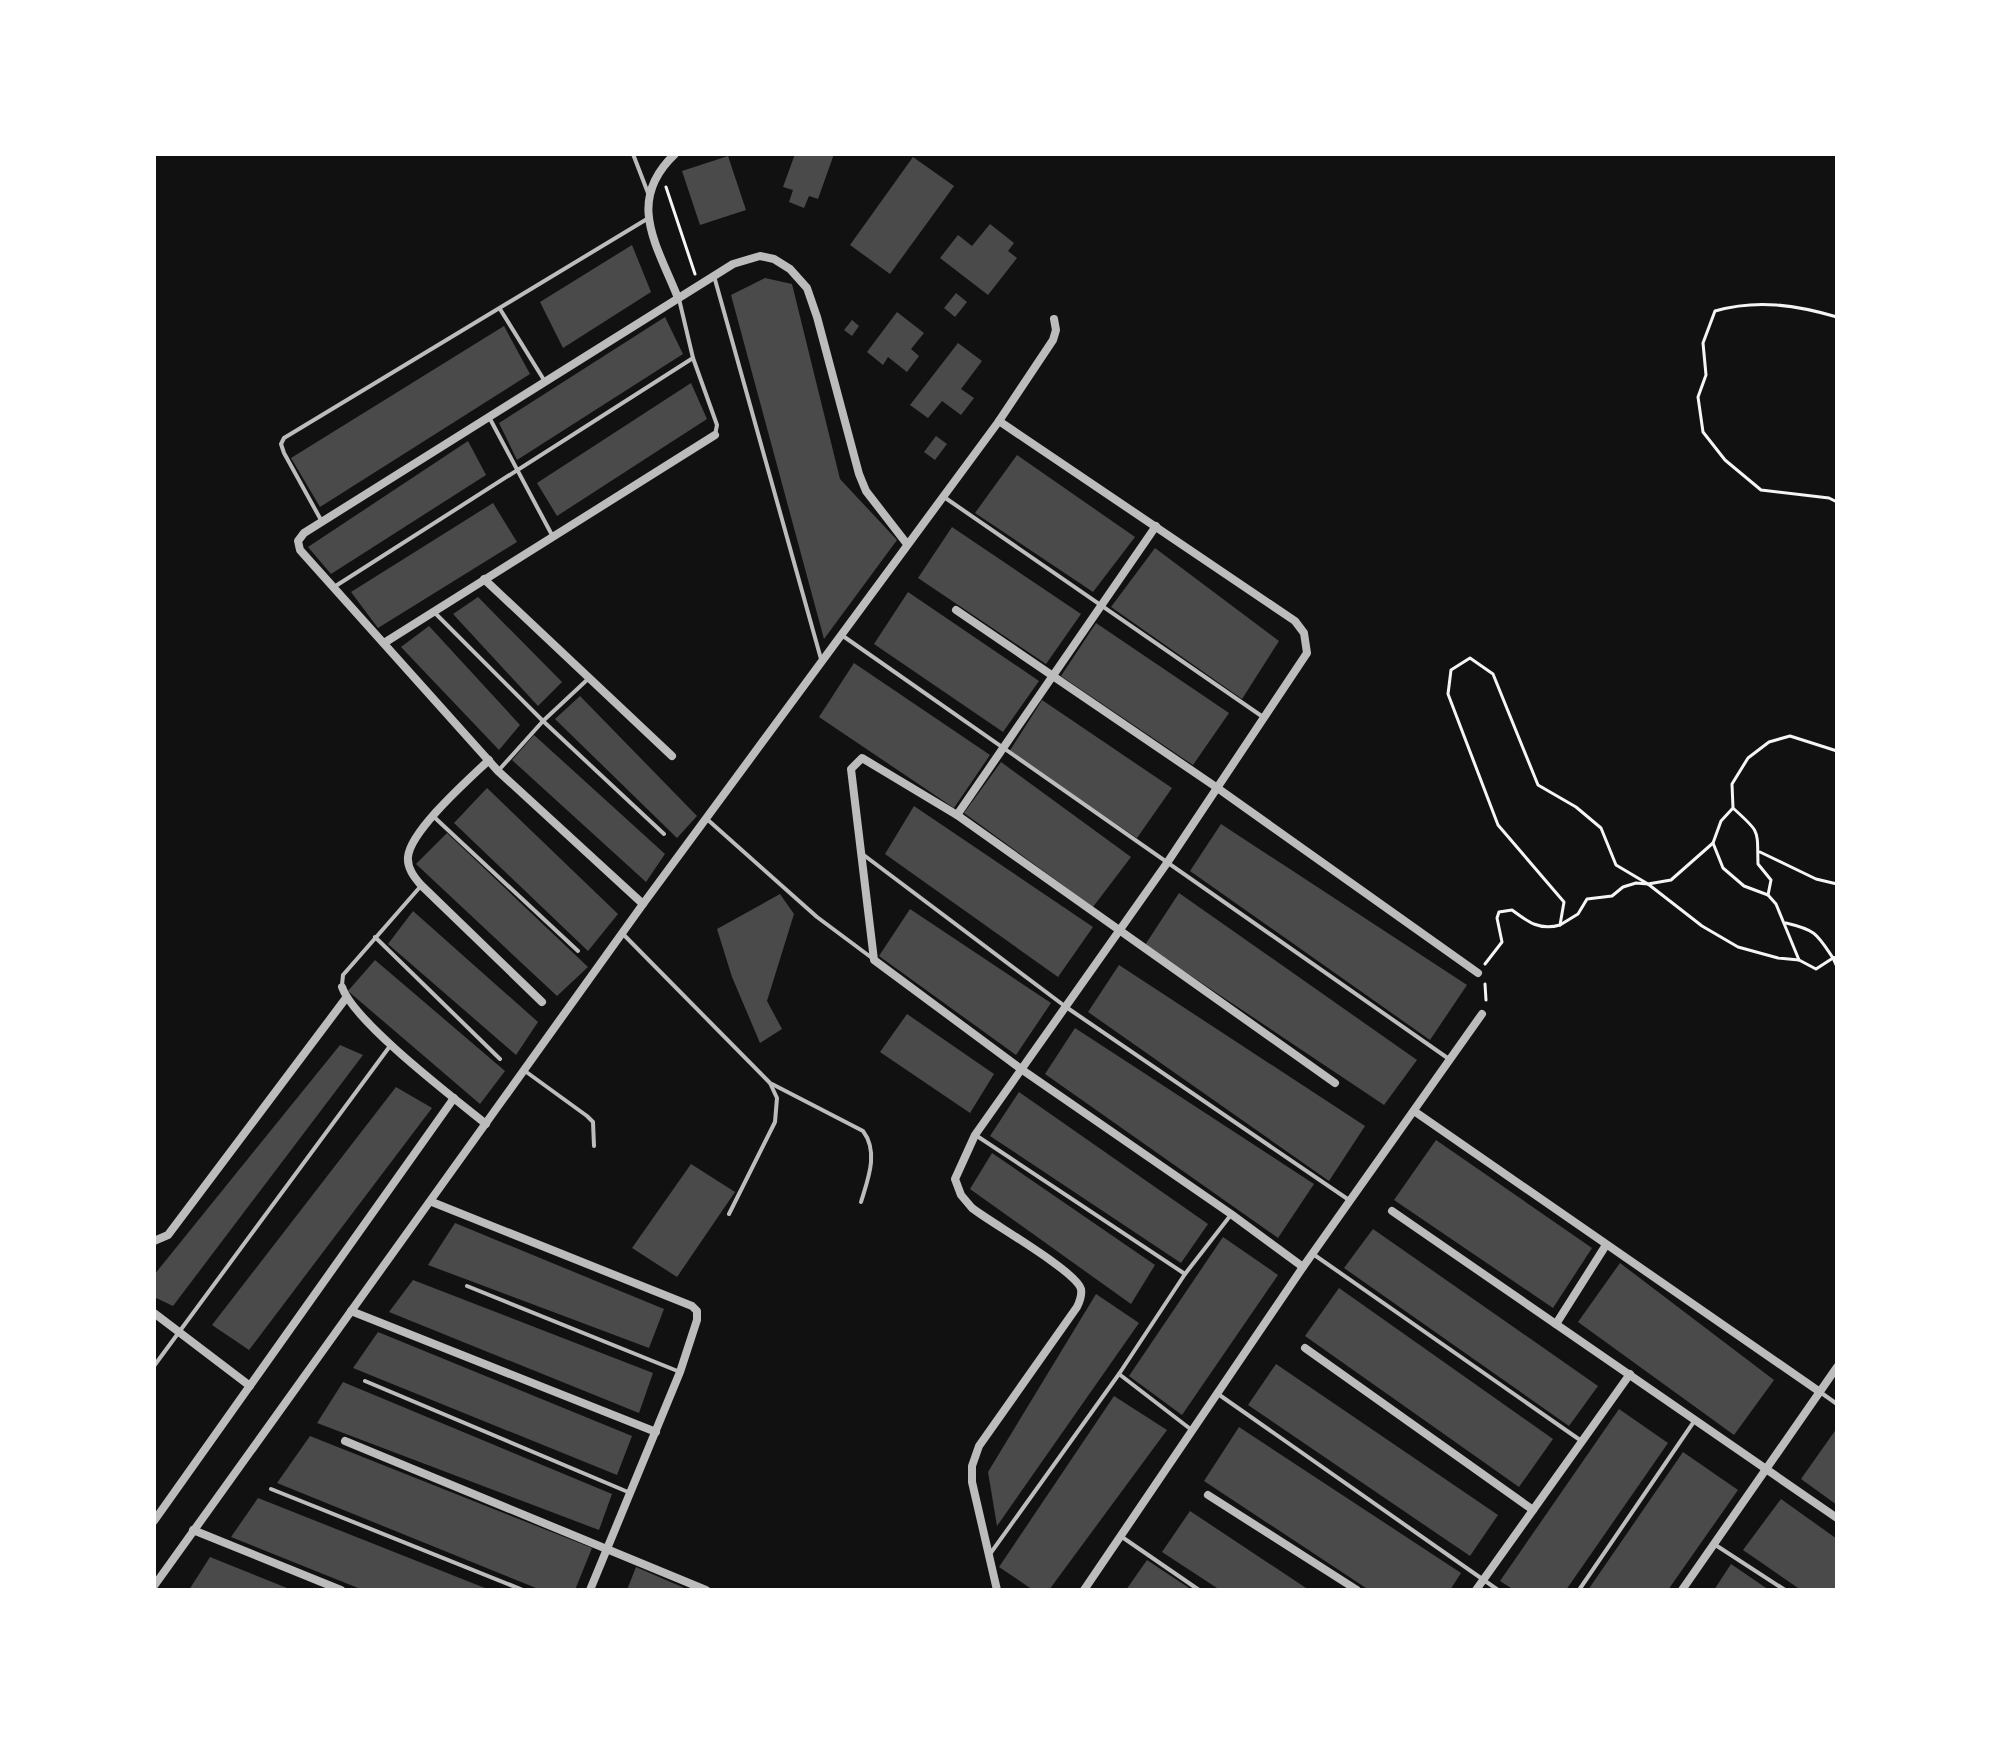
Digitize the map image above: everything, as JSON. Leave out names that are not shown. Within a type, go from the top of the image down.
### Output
[{"type":"street","points":[[675,154],[660,168],[648,193],[647,219],[678,298]]},
{"type":"street","points":[[643,904],[498,771],[300,550],[298,541],[304,533],[733,264],[760,256],[774,259],[790,269],[807,288],[859,474],[866,491],[907,544]]},
{"type":"street","points":[[154,1586],[643,904],[999,421],[1053,340],[1056,330],[1054,319]]},
{"type":"street","points":[[997,1590],[972,1482],[972,1466],[979,1446],[1077,1307],[1081,1287],[1068,1272],[972,1208],[961,1195],[955,1179],[975,1135],[1167,863],[1307,653],[1304,633],[1295,621],[999,421]]},
{"type":"street","points":[[384,643],[715,435]]},
{"type":"street","points":[[957,815],[1156,526]]},
{"type":"street","points":[[484,579],[672,756]]},
{"type":"street","points":[[956,610],[1216,787],[1478,973]]},
{"type":"street","points":[[1303,1267],[1021,1069],[874,960],[851,769],[855,762],[862,758],[957,815],[1335,1083]]},
{"type":"street","points":[[489,760],[433,816],[414,840],[407,857],[411,873],[421,885],[542,1002]]},
{"type":"street","points":[[342,987],[346,998],[392,1044],[486,1124]]},
{"type":"street","points":[[154,1241],[168,1235],[346,998]]},
{"type":"street","points":[[1084,1590],[1303,1267],[1482,1014]]},
{"type":"street","points":[[154,1521],[454,1098]]},
{"type":"street","points":[[1414,1111],[1820,1392]]},
{"type":"street","points":[[432,1202],[692,1306],[697,1311],[697,1320],[680,1372],[590,1590]]},
{"type":"street","points":[[1392,1211],[1837,1518]]},
{"type":"street","points":[[1556,1324],[1606,1245]]},
{"type":"street","points":[[351,1311],[656,1432]]},
{"type":"street","points":[[154,1313],[250,1386]]},
{"type":"street","points":[[1305,1348],[1533,1510]]},
{"type":"street","points":[[1682,1590],[1837,1367]]},
{"type":"street","points":[[1476,1590],[1630,1374]]},
{"type":"street","points":[[345,1441],[706,1590]]},
{"type":"street","points":[[1208,1495],[1357,1590]]},
{"type":"street","points":[[193,1530],[341,1590]]},
{"type":"lane","points":[[633,154],[648,193]]},
{"type":"lane","points":[[322,522],[284,453],[281,444],[284,438],[647,219]]},
{"type":"lane","points":[[714,276],[821,661]]},
{"type":"lane","points":[[678,298],[693,358],[717,425],[715,435]]},
{"type":"lane","points":[[500,309],[545,382]]},
{"type":"lane","points":[[334,587],[693,358]]},
{"type":"lane","points":[[489,417],[553,537]]},
{"type":"lane","points":[[944,496],[1265,718]]},
{"type":"lane","points":[[434,611],[543,721],[664,834]]},
{"type":"lane","points":[[841,635],[1450,1060]]},
{"type":"lane","points":[[498,771],[543,721],[588,679]]},
{"type":"lane","points":[[433,816],[578,951]]},
{"type":"lane","points":[[706,818],[817,917],[874,960]]},
{"type":"lane","points":[[859,851],[1066,1007],[1350,1201]]},
{"type":"lane","points":[[342,987],[343,975],[421,885]]},
{"type":"lane","points":[[623,933],[770,1083],[863,1131],[869,1139],[871,1151],[861,1202]]},
{"type":"lane","points":[[375,937],[500,1059]]},
{"type":"lane","points":[[154,1366],[392,1044]]},
{"type":"lane","points":[[525,1071],[593,1122],[594,1146]]},
{"type":"lane","points":[[729,1214],[775,1122],[777,1098],[770,1083]]},
{"type":"lane","points":[[975,1135],[1185,1274]]},
{"type":"lane","points":[[990,1554],[1119,1374],[1185,1274],[1231,1214]]},
{"type":"lane","points":[[1313,1254],[1582,1442]]},
{"type":"lane","points":[[467,1286],[680,1372]]},
{"type":"lane","points":[[1119,1374],[1193,1431]]},
{"type":"lane","points":[[365,1381],[629,1493]]},
{"type":"lane","points":[[1820,1392],[1837,1404]]},
{"type":"lane","points":[[1218,1394],[1498,1590]]},
{"type":"lane","points":[[1579,1590],[1695,1419]]},
{"type":"lane","points":[[271,1489],[523,1590]]},
{"type":"lane","points":[[1122,1537],[1199,1590]]},
{"type":"lane","points":[[1714,1544],[1785,1590]]},
{"type":"path","points":[[660,168],[699,286]]},
{"type":"path","points":[[1837,317],[1782,304],[1738,304],[1715,311],[1703,343],[1706,375],[1698,397],[1703,432],[1725,460],[1761,490],[1829,498],[1837,502]]},
{"type":"path","points":[[1560,925],[1564,902],[1498,825],[1448,694],[1451,670],[1470,658],[1493,674],[1538,785],[1576,807],[1601,828],[1616,865],[1648,884],[1702,926],[1738,947],[1778,958],[1799,960],[1816,969],[1835,958]]},
{"type":"path","points":[[1768,895],[1771,880],[1758,864],[1760,839],[1733,808],[1732,784],[1748,758],[1769,742],[1790,736],[1837,751]]},
{"type":"path","points":[[1482,1014],[1486,985],[1478,973],[1502,942],[1497,918],[1499,912],[1512,910],[1546,929],[1578,914],[1587,899],[1612,896],[1623,887],[1636,883],[1671,880],[1713,843],[1721,821],[1733,808]]},
{"type":"path","points":[[1713,843],[1723,868],[1744,886],[1768,895],[1786,923],[1799,960]]},
{"type":"path","points":[[1758,851],[1816,879],[1837,884]]},
{"type":"path","points":[[1786,923],[1811,929],[1835,958],[1837,967]]},
{"type":"building","points":[[795,154],[834,154],[818,199],[809,196],[804,208],[789,202],[793,190],[783,187]]},
{"type":"building","points":[[728,156],[746,210],[700,225],[682,171]]},
{"type":"building","points":[[913,157],[954,186],[890,274],[850,245]]},
{"type":"building","points":[[990,224],[1014,243],[1008,251],[1017,258],[988,295],[940,258],[958,235],[972,246]]},
{"type":"building","points":[[632,245],[651,292],[563,348],[540,302]]},
{"type":"building","points":[[765,278],[792,284],[840,479],[897,540],[824,639],[731,295]]},
{"type":"building","points":[[956,293],[967,302],[955,317],[944,308]]},
{"type":"building","points":[[897,312],[924,333],[911,349],[919,356],[907,372],[888,357],[883,365],[867,352]]},
{"type":"building","points":[[665,317],[683,354],[517,460],[499,423]]},
{"type":"building","points":[[852,320],[859,326],[852,336],[844,330]]},
{"type":"building","points":[[504,326],[530,374],[320,507],[291,458]]},
{"type":"building","points":[[958,343],[982,361],[961,389],[974,398],[961,415],[942,401],[928,418],[910,405]]},
{"type":"building","points":[[691,383],[707,419],[557,516],[537,483]]},
{"type":"building","points":[[936,436],[947,444],[935,460],[924,452]]},
{"type":"building","points":[[468,441],[486,475],[331,574],[308,547]]},
{"type":"building","points":[[1017,455],[1135,537],[1093,592],[975,513]]},
{"type":"building","points":[[493,503],[517,542],[378,628],[351,592]]},
{"type":"building","points":[[952,527],[1081,614],[1046,664],[918,578]]},
{"type":"building","points":[[1155,548],[1279,641],[1242,699],[1111,607]]},
{"type":"building","points":[[908,592],[1039,681],[1003,732],[874,644]]},
{"type":"building","points":[[478,597],[562,682],[538,706],[453,614]]},
{"type":"building","points":[[1096,623],[1229,713],[1193,765],[1061,676]]},
{"type":"building","points":[[429,626],[520,725],[499,750],[401,647]]},
{"type":"building","points":[[854,663],[990,755],[954,808],[819,717]]},
{"type":"building","points":[[580,696],[697,816],[677,838],[555,719]]},
{"type":"building","points":[[1042,700],[1172,788],[1137,838],[1009,752]]},
{"type":"building","points":[[534,735],[665,854],[646,882],[512,760]]},
{"type":"building","points":[[1001,762],[1131,857],[1093,907],[964,813]]},
{"type":"building","points":[[487,788],[618,914],[588,951],[454,823]]},
{"type":"building","points":[[914,806],[1093,927],[1058,977],[885,854]]},
{"type":"building","points":[[1221,824],[1467,985],[1430,1040],[1190,871]]},
{"type":"building","points":[[447,833],[588,967],[557,996],[416,864]]},
{"type":"building","points":[[1179,893],[1417,1060],[1384,1105],[1145,945]]},
{"type":"building","points":[[780,894],[794,914],[767,1001],[782,1029],[760,1043],[732,977],[717,929]]},
{"type":"building","points":[[910,909],[1051,1003],[1016,1055],[879,956]]},
{"type":"building","points":[[413,911],[538,1022],[516,1055],[388,944]]},
{"type":"building","points":[[375,960],[505,1071],[480,1104],[348,991]]},
{"type":"building","points":[[1119,965],[1365,1126],[1329,1181],[1088,1012]]},
{"type":"building","points":[[907,1014],[994,1074],[970,1113],[880,1052]]},
{"type":"building","points":[[1075,1028],[1314,1184],[1278,1238],[1045,1074]]},
{"type":"building","points":[[340,1045],[363,1055],[173,1306],[154,1297],[154,1275]]},
{"type":"building","points":[[396,1087],[432,1108],[249,1350],[212,1325]]},
{"type":"building","points":[[1019,1092],[1208,1224],[1181,1263],[990,1136]]},
{"type":"building","points":[[1436,1140],[1592,1248],[1553,1308],[1394,1200]]},
{"type":"building","points":[[992,1153],[1155,1265],[1131,1304],[970,1189]]},
{"type":"building","points":[[691,1164],[735,1192],[677,1277],[632,1248]]},
{"type":"building","points":[[455,1223],[664,1309],[649,1348],[428,1265]]},
{"type":"building","points":[[1373,1229],[1598,1386],[1569,1426],[1344,1268]]},
{"type":"building","points":[[1223,1237],[1278,1275],[1182,1415],[1129,1376]]},
{"type":"building","points":[[1620,1263],[1774,1380],[1734,1435],[1578,1322]]},
{"type":"building","points":[[413,1280],[653,1373],[639,1413],[389,1312]]},
{"type":"building","points":[[1339,1288],[1553,1439],[1519,1487],[1305,1336]]},
{"type":"building","points":[[1096,1294],[1139,1323],[997,1526],[988,1472]]},
{"type":"building","points":[[378,1332],[632,1436],[617,1475],[353,1368]]},
{"type":"building","points":[[1276,1364],[1498,1515],[1470,1556],[1248,1405]]},
{"type":"building","points":[[343,1382],[612,1494],[599,1530],[317,1423]]},
{"type":"building","points":[[1114,1396],[1167,1430],[1049,1590],[1033,1590],[999,1567]]},
{"type":"building","points":[[1619,1409],[1668,1443],[1566,1590],[1514,1590],[1500,1581]]},
{"type":"building","points":[[1239,1427],[1461,1573],[1450,1590],[1369,1590],[1204,1481]]},
{"type":"building","points":[[1837,1428],[1837,1505],[1801,1479]]},
{"type":"building","points":[[310,1436],[592,1548],[575,1590],[541,1590],[277,1483]]},
{"type":"building","points":[[1683,1452],[1738,1490],[1668,1590],[1588,1590]]},
{"type":"building","points":[[258,1498],[490,1590],[363,1590],[231,1537]]},
{"type":"building","points":[[1781,1499],[1837,1539],[1837,1590],[1801,1590],[1743,1550]]},
{"type":"building","points":[[1190,1511],[1309,1590],[1220,1590],[1162,1552]]},
{"type":"building","points":[[210,1557],[292,1590],[189,1590]]},
{"type":"building","points":[[1147,1560],[1192,1590],[1126,1590]]},
{"type":"building","points":[[1731,1564],[1769,1590],[1714,1590]]},
{"type":"building","points":[[636,1567],[689,1590],[627,1590]]}]
